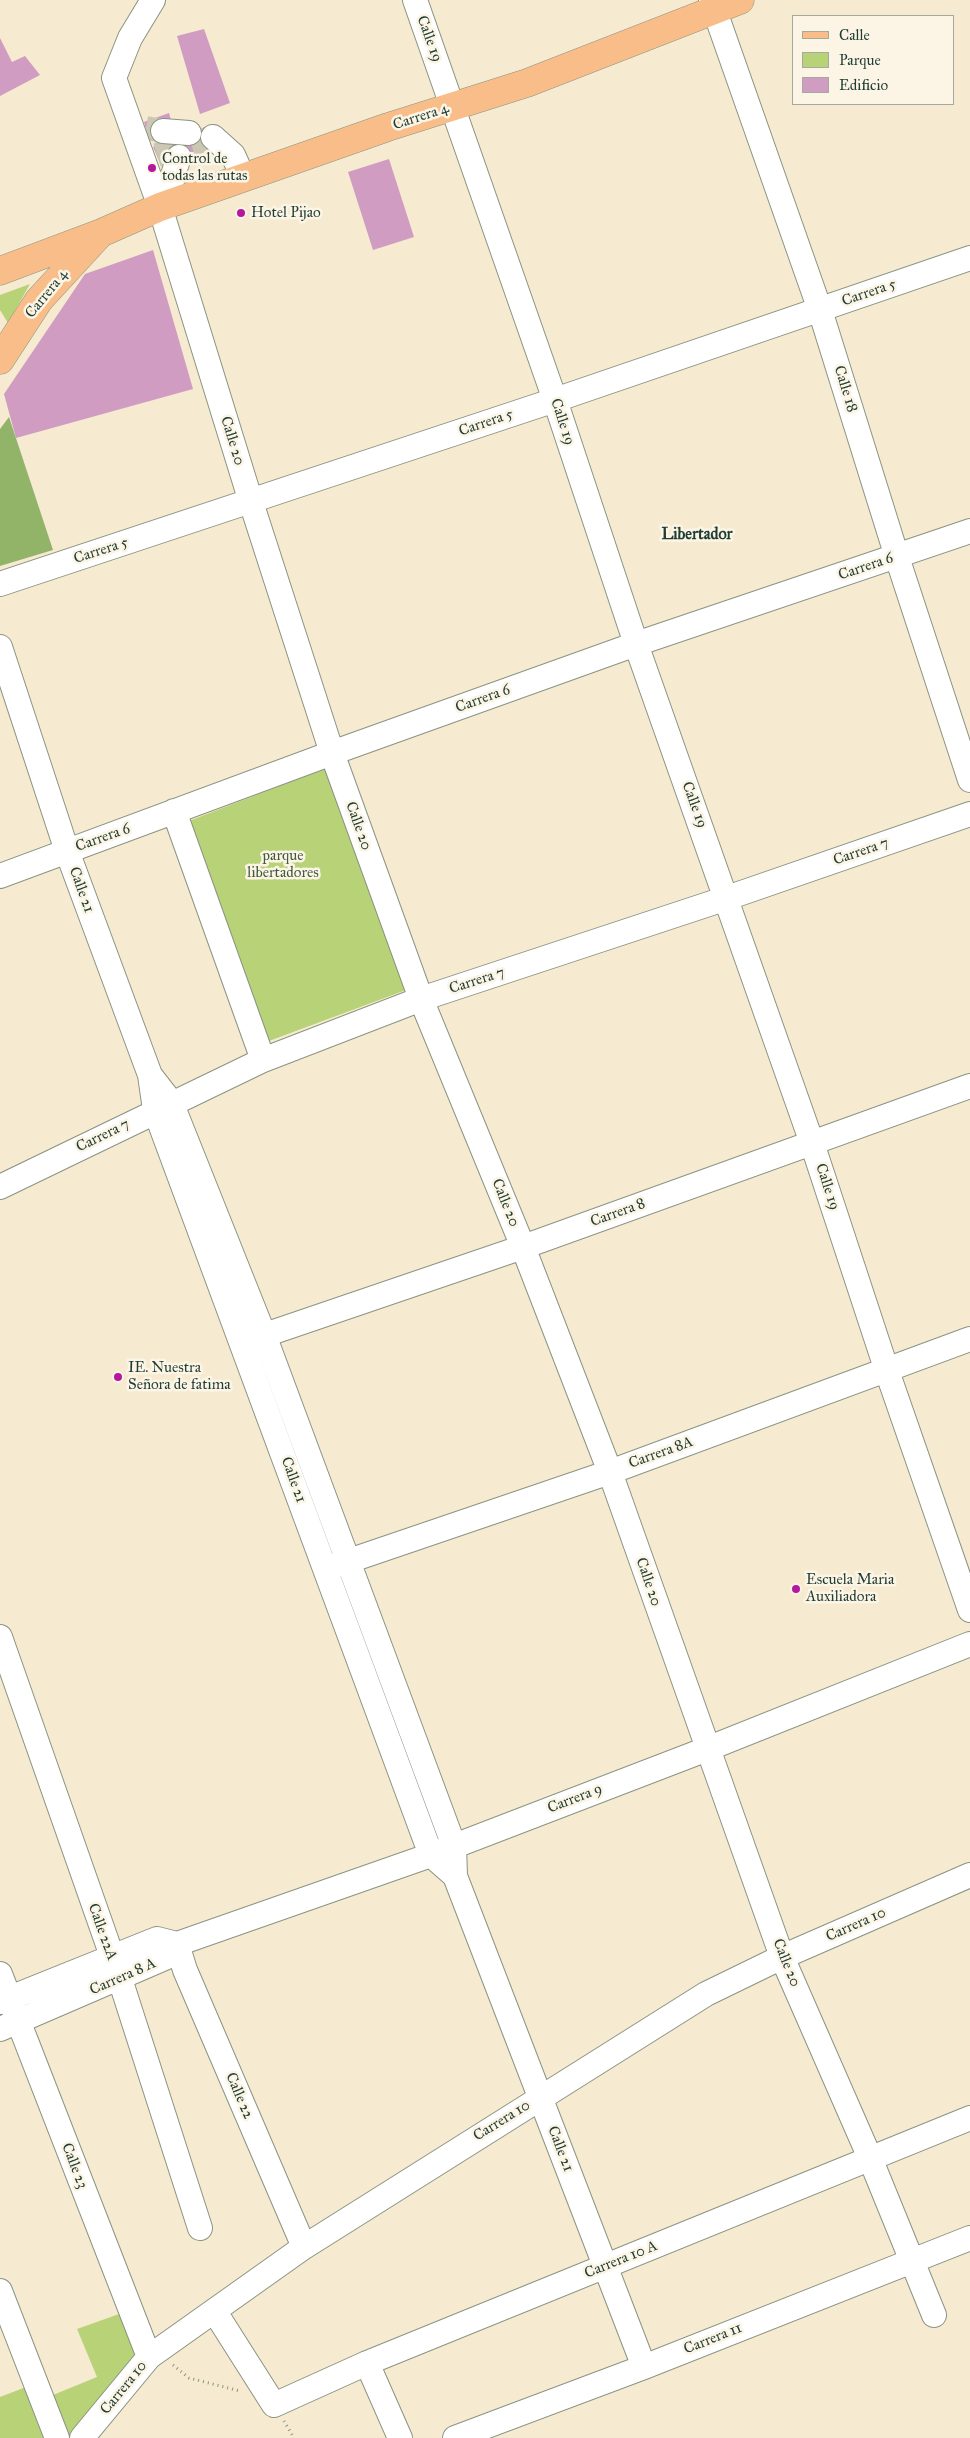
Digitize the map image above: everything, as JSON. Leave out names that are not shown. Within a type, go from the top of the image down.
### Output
[{"type":"main road","name":"Carrera 4","points":[[0,270],[101,233],[165,205],[243,177],[452,106],[527,83],[722,3]]},
{"type":"main road","name":"Carrera 4","points":[[0,360],[39,300],[101,233]]},
{"type":"main road","points":[[0,331],[2,348],[0,355]]},
{"type":"street","name":"Calle 20","points":[[153,0],[130,38],[114,78],[147,129],[160,157],[165,205],[251,502],[332,753],[421,1000],[523,1247],[610,1472],[782,1957],[870,2158],[934,2315]]},
{"type":"street","name":"Calle 19","points":[[414,0],[555,400],[636,644],[812,1143],[887,1371],[970,1610]]},
{"type":"street","name":"Calle 18","points":[[722,3],[897,557],[970,780]]},
{"type":"street","points":[[147,129],[189,133]]},
{"type":"street","points":[[213,137],[232,155],[243,177]]},
{"type":"street","points":[[160,157],[172,178],[165,205]]},
{"type":"street","name":"Carrera 5","points":[[0,584],[555,400],[970,258]]},
{"type":"street","name":"Carrera 6","points":[[0,876],[332,753],[636,644],[970,531]]},
{"type":"street","name":"Calle 21","points":[[0,647],[67,851],[150,1075],[264,1335],[454,1846],[455,1876],[644,2367]]},
{"type":"street","points":[[174,811],[263,1060]]},
{"type":"street","name":"Carrera 7","points":[[0,1187],[163,1106],[263,1060],[421,1000],[727,898],[970,814]]},
{"type":"street","name":"Carrera 8","points":[[242,1343],[523,1247],[970,1086]]},
{"type":"street","name":"Calle 21","points":[[163,1106],[242,1343],[431,1855],[455,1876]]},
{"type":"street","name":"Carrera 8A","points":[[326,1569],[610,1472],[887,1371],[970,1338]]},
{"type":"street","name":"Calle 22A","points":[[0,1638],[115,1968],[200,2228]]},
{"type":"street","name":"Carrera 9","points":[[176,1944],[431,1855],[707,1749],[970,1644]]},
{"type":"street","name":"Carrera 10","points":[[82,2438],[152,2354],[215,2312],[304,2246],[706,1994],[782,1957],[970,1875]]},
{"type":"street","name":"Carrera 8 A","points":[[5,2000],[115,1968],[166,1957],[176,1944]]},
{"type":"street","name":"Calle 22","points":[[176,1944],[185,1970],[304,2246]]},
{"type":"street","name":"Carrera 8 A","points":[[9,2026],[115,1968]]},
{"type":"street","name":"Calle 23","points":[[0,1974],[9,2026],[152,2354]]},
{"type":"street","name":"Carrera 10 A","points":[[274,2405],[367,2363],[970,2118]]},
{"type":"street","name":"Carrera 11","points":[[455,2438],[644,2367],[970,2238]]},
{"type":"street","points":[[0,2291],[56,2438]]},
{"type":"street","points":[[215,2312],[274,2405]]},
{"type":"street","points":[[367,2363],[400,2438]]},
{"type":"path","points":[[152,2354],[189,2378],[254,2394],[274,2405]]},
{"type":"green space","points":[[30,284],[8,323],[0,310],[0,295]]},
{"type":"green space","points":[[9,417],[53,550],[0,566],[0,429]]},
{"type":"green space","name":"parque libertadores","points":[[326,768],[406,990],[269,1041],[189,821]]},
{"type":"green space","points":[[122,2313],[140,2356],[74,2438],[64,2438],[48,2397],[97,2377],[77,2329]]},
{"type":"green space","points":[[26,2387],[46,2438],[0,2438],[0,2397]]},
{"type":"building","points":[[204,29],[230,103],[200,114],[177,36]]},
{"type":"building","points":[[0,38],[12,62],[25,56],[40,75],[0,96]]},
{"type":"building","points":[[169,113],[173,128],[148,137],[144,122]]},
{"type":"building","points":[[208,126],[215,143],[161,165],[153,147]]},
{"type":"building","points":[[389,159],[414,237],[373,250],[348,172]]},
{"type":"building","points":[[153,250],[193,389],[16,438],[4,394],[85,274]]},
{"type":"tunnel","points":[[146,128],[163,131]]},
{"type":"tunnel","points":[[157,155],[213,137]]},
{"type":"place","name":"Control de todas las rutas","points":[[152,168]]},
{"type":"place","name":"Hotel Pijao","points":[[241,213]]},
{"type":"place","name":"IE. Nuestra Señora de fatima","points":[[118,1377]]},
{"type":"place","name":"Escuela Maria Auxiliadora","points":[[796,1589]]},
{"type":"district","name":"Libertador","points":[[697,535]]}]
